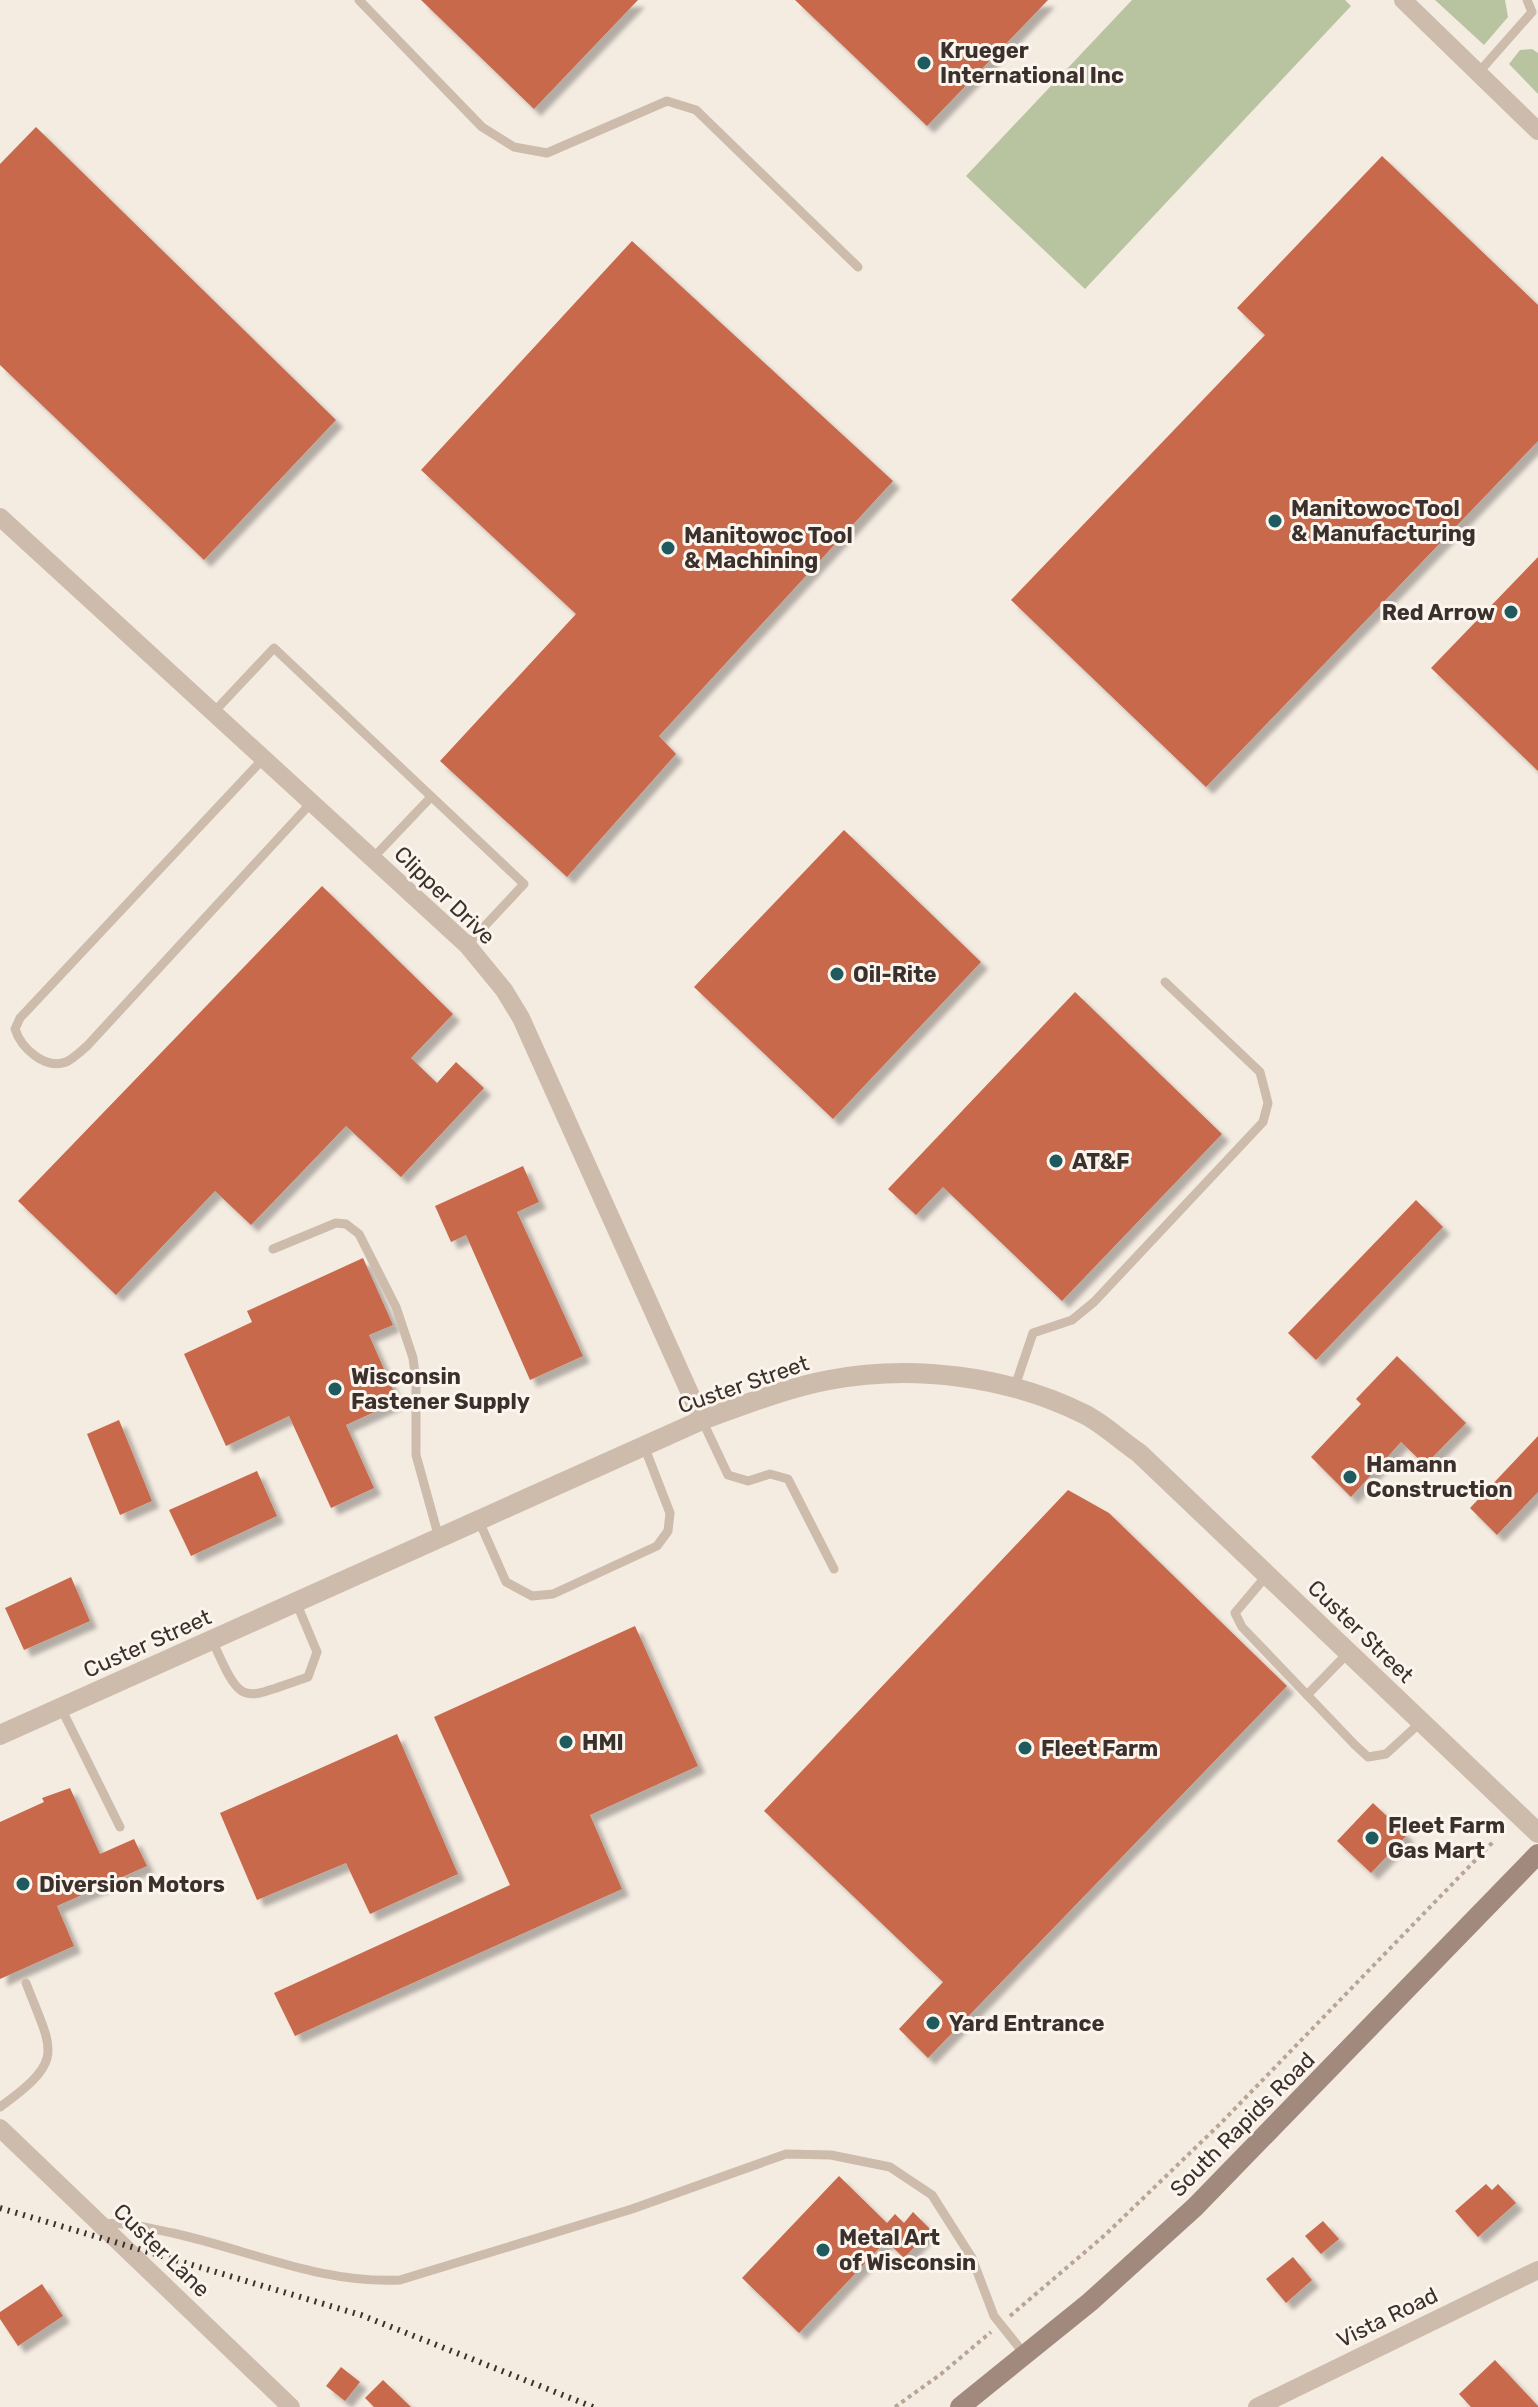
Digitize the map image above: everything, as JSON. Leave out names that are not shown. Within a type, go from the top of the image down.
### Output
[{"type":"main road","name":"South Rapids Road","points":[[960,2407],[1090,2302],[1195,2207],[1538,1854]]},
{"type":"street","points":[[1406,1],[1538,131]]},
{"type":"street","name":"Clipper Drive","points":[[0,517],[467,945],[504,990],[521,1018],[702,1420]]},
{"type":"street","name":"Custer Street","points":[[0,1735],[702,1420],[782,1392],[830,1380],[905,1371],[970,1378],[1034,1394],[1086,1415],[1139,1453],[1538,1833]]},
{"type":"street","name":"Custer Lane","points":[[0,2128],[291,2407]]},
{"type":"street","name":"Vista Road","points":[[1257,2407],[1538,2270]]},
{"type":"lane","points":[[359,0],[482,127],[514,147],[547,153],[667,101],[696,110],[858,267]]},
{"type":"lane","points":[[1479,72],[1535,10],[1527,0]]},
{"type":"lane","points":[[213,713],[274,648],[524,884],[467,945]]},
{"type":"lane","points":[[263,759],[20,1018],[15,1029],[26,1049],[53,1064],[67,1062],[87,1046],[311,803]]},
{"type":"lane","points":[[372,859],[431,797]]},
{"type":"lane","points":[[1014,1389],[1033,1333],[1072,1320],[1094,1302],[1263,1122],[1268,1103],[1260,1072],[1165,982]]},
{"type":"lane","points":[[273,1249],[336,1223],[346,1224],[359,1234],[396,1307],[413,1358],[416,1455],[439,1538]]},
{"type":"lane","points":[[702,1420],[728,1475],[748,1481],[770,1474],[788,1479],[834,1569]]},
{"type":"lane","points":[[478,1521],[506,1582],[532,1596],[553,1594],[657,1546],[668,1531],[670,1513],[644,1446]]},
{"type":"lane","points":[[1267,1575],[1235,1613],[1242,1627],[1368,1757],[1386,1754],[1421,1722]]},
{"type":"lane","points":[[212,1640],[231,1683],[252,1696],[308,1677],[317,1652],[296,1602]]},
{"type":"lane","points":[[1307,1695],[1348,1653]]},
{"type":"lane","points":[[61,1708],[120,1827]]},
{"type":"lane","points":[[0,2107],[30,2085],[45,2068],[49,2043],[26,1983]]},
{"type":"lane","points":[[99,2224],[124,2222],[335,2277],[367,2282],[400,2280],[632,2209],[786,2154],[831,2155],[890,2167],[932,2195],[972,2258],[994,2316],[1026,2356]]},
{"type":"path","points":[[895,2407],[941,2374],[1105,2235],[1221,2123],[1494,1841]]},
{"type":"green space","points":[[1132,0],[1345,0],[1351,6],[1085,289],[966,176]]},
{"type":"green space","points":[[1435,0],[1505,0],[1508,17],[1484,45]]},
{"type":"green space","points":[[1532,49],[1538,53],[1538,94],[1509,64],[1520,50]]},
{"type":"building","points":[[421,0],[638,0],[534,109]]},
{"type":"building","name":"Krueger International Inc","points":[[795,0],[1048,0],[927,126]]},
{"type":"building","points":[[36,127],[336,420],[204,560],[0,365],[0,164]]},
{"type":"building","name":"Manitowoc Tool & Manufacturing","points":[[1382,156],[1538,305],[1538,441],[1206,787],[1011,600],[1265,335],[1237,308]]},
{"type":"building","name":"Manitowoc Tool & Machining","points":[[632,241],[893,481],[659,736],[676,754],[567,877],[440,761],[576,614],[421,470]]},
{"type":"building","name":"Red Arrow","points":[[1538,557],[1538,771],[1431,668]]},
{"type":"building","name":"Oil-Rite","points":[[844,830],[981,962],[833,1119],[694,987]]},
{"type":"building","points":[[322,886],[453,1014],[411,1058],[437,1083],[456,1062],[484,1088],[401,1177],[346,1126],[251,1225],[215,1191],[116,1295],[18,1201]]},
{"type":"building","name":"AT&F","points":[[1075,992],[1222,1134],[1062,1301],[943,1187],[916,1215],[888,1189]]},
{"type":"building","points":[[523,1166],[539,1202],[517,1212],[583,1356],[530,1380],[466,1235],[451,1242],[435,1206]]},
{"type":"building","points":[[1416,1200],[1443,1227],[1316,1360],[1288,1333]]},
{"type":"building","name":"Wisconsin Fastener Supply","points":[[363,1258],[393,1325],[369,1335],[398,1401],[346,1425],[374,1488],[331,1508],[289,1416],[226,1446],[184,1354],[252,1322],[247,1311]]},
{"type":"building","points":[[1397,1356],[1466,1423],[1425,1465],[1401,1442],[1351,1497],[1311,1457],[1361,1404],[1356,1399]]},
{"type":"building","points":[[119,1420],[152,1501],[120,1515],[87,1434]]},
{"type":"building","points":[[1538,1436],[1538,1492],[1497,1535],[1470,1508]]},
{"type":"building","points":[[257,1471],[277,1516],[191,1556],[169,1510]]},
{"type":"building","name":"Fleet Farm","points":[[1068,1490],[1109,1513],[1287,1686],[928,2058],[899,2029],[943,1982],[764,1811]]},
{"type":"building","points":[[71,1577],[90,1621],[24,1650],[5,1608]]},
{"type":"building","name":"HMI","points":[[635,1626],[698,1766],[590,1815],[622,1889],[295,2036],[274,1993],[510,1885],[434,1717]]},
{"type":"building","points":[[397,1734],[458,1874],[370,1914],[346,1863],[257,1900],[220,1813]]},
{"type":"building","points":[[70,1788],[100,1854],[134,1839],[147,1866],[57,1906],[74,1946],[0,1979],[0,1822],[44,1802],[42,1798]]},
{"type":"building","name":"Fleet Farm Gas Mart","points":[[1373,1803],[1407,1835],[1371,1873],[1337,1841]]},
{"type":"building","name":"Metal Art of Wisconsin","points":[[839,2176],[887,2223],[895,2214],[904,2223],[913,2212],[931,2230],[904,2258],[886,2241],[799,2333],[742,2278]]},
{"type":"building","points":[[1486,2184],[1492,2190],[1498,2184],[1516,2203],[1478,2237],[1455,2211]]},
{"type":"building","points":[[1323,2221],[1339,2239],[1321,2254],[1305,2236]]},
{"type":"building","points":[[1293,2257],[1312,2280],[1286,2303],[1266,2279]]},
{"type":"building","points":[[42,2284],[63,2316],[18,2346],[0,2319],[0,2312]]},
{"type":"building","points":[[1495,2360],[1538,2407],[1471,2407],[1459,2394]]},
{"type":"building","points":[[341,2367],[360,2382],[345,2401],[326,2386]]},
{"type":"building","points":[[383,2380],[411,2407],[374,2407],[365,2398]]},
{"type":"railway","points":[[0,2208],[361,2315],[593,2407]]},
{"type":"place","name":"Krueger International Inc","points":[[924,63]]},
{"type":"place","name":"Manitowoc Tool & Manufacturing","points":[[1275,521]]},
{"type":"place","name":"Manitowoc Tool & Machining","points":[[668,548]]},
{"type":"place","name":"Red Arrow","points":[[1511,612]]},
{"type":"place","name":"Oil-Rite","points":[[837,974]]},
{"type":"place","name":"AT&F","points":[[1056,1161]]},
{"type":"place","name":"Wisconsin Fastener Supply","points":[[335,1389]]},
{"type":"place","name":"Hamann Construction","points":[[1350,1477]]},
{"type":"place","name":"HMI","points":[[566,1742]]},
{"type":"place","name":"Fleet Farm","points":[[1025,1748]]},
{"type":"place","name":"Fleet Farm Gas Mart","points":[[1372,1838]]},
{"type":"place","name":"Diversion Motors","points":[[23,1884]]},
{"type":"place","name":"Yard Entrance","points":[[933,2023]]},
{"type":"place","name":"Metal Art of Wisconsin","points":[[823,2250]]}]
